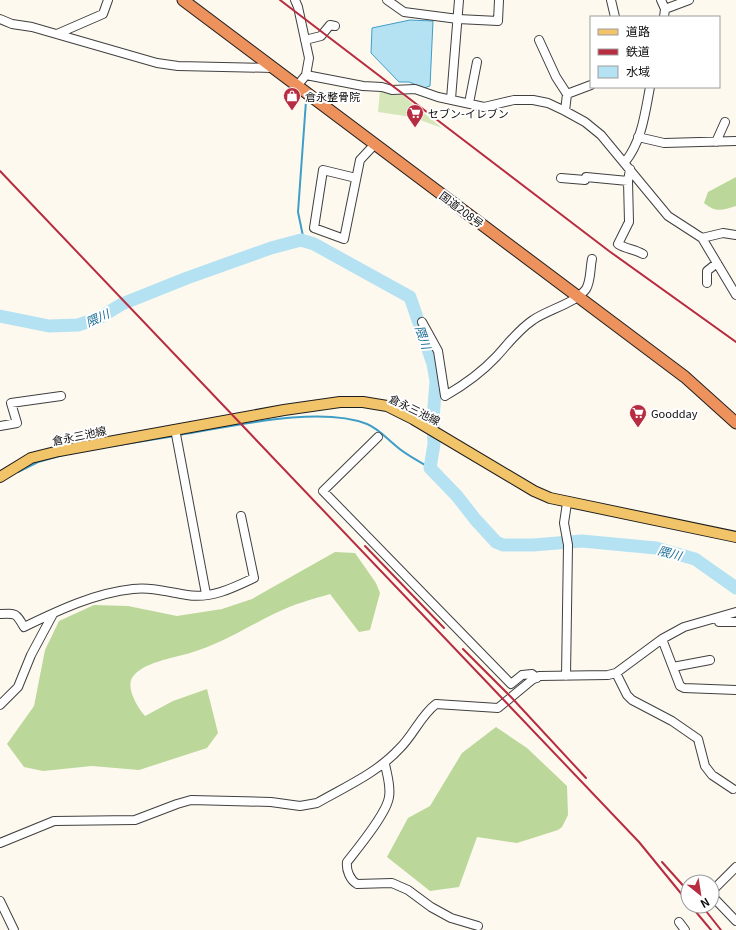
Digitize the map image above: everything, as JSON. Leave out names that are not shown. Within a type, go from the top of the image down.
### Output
[{"type":"highway","name":"国道208号","points":[[183,0],[685,377],[736,423]]},
{"type":"main road","name":"倉永三池線","points":[[0,477],[31,458],[45,454],[175,428],[340,402],[363,402],[386,406],[412,419],[534,491],[550,498],[567,503],[736,537]]},
{"type":"street","points":[[57,34],[103,14],[108,0]]},
{"type":"street","points":[[295,0],[309,58],[306,75],[297,86]]},
{"type":"street","points":[[387,0],[404,12],[458,19],[498,21],[499,0]]},
{"type":"street","points":[[451,99],[459,0]]},
{"type":"street","points":[[611,0],[615,16]]},
{"type":"street","points":[[661,0],[665,13],[689,0]]},
{"type":"street","points":[[0,19],[12,24],[32,27],[164,64],[183,66],[273,68]]},
{"type":"street","points":[[304,40],[321,36],[330,25],[335,26]]},
{"type":"street","points":[[539,40],[556,77],[566,94],[565,111]]},
{"type":"street","points":[[469,104],[477,62]]},
{"type":"street","points":[[306,75],[363,86],[382,86],[392,90],[416,90],[484,107],[514,100],[533,100],[548,103],[565,111],[584,122],[601,135],[625,162],[668,216],[702,238],[736,295]]},
{"type":"street","points":[[566,94],[590,85]]},
{"type":"street","points":[[625,162],[631,154],[644,124],[650,88]]},
{"type":"street","points":[[716,142],[725,122]]},
{"type":"street","points":[[638,137],[664,143],[736,142]]},
{"type":"street","points":[[356,178],[323,170],[314,228],[344,239],[360,160],[374,144]]},
{"type":"street","points":[[630,169],[628,181],[628,222],[618,244],[626,249],[632,248],[643,254]]},
{"type":"street","points":[[561,178],[585,180],[586,177],[628,181]]},
{"type":"street","points":[[702,238],[723,233],[736,235]]},
{"type":"street","points":[[422,322],[438,352],[445,396],[467,384],[532,321],[545,312],[577,296],[585,289],[589,281],[592,259]]},
{"type":"street","points":[[707,283],[707,271],[717,263]]},
{"type":"street","points":[[0,426],[17,423],[12,403],[61,396]]},
{"type":"street","points":[[175,428],[206,594]]},
{"type":"street","points":[[378,437],[324,491],[511,684],[522,676],[532,674],[537,678]]},
{"type":"street","points":[[566,676],[568,545],[564,523],[567,503]]},
{"type":"street","points":[[0,614],[13,613],[18,616],[24,627],[103,594],[133,588],[154,588],[188,595],[224,592],[254,578],[241,516]]},
{"type":"street","points":[[0,843],[54,821],[117,822],[135,820],[191,800],[271,802],[308,806],[317,803],[385,764],[412,735],[429,709],[436,704],[498,708],[540,676],[608,675],[616,672],[662,639],[684,627],[736,612]]},
{"type":"street","points":[[0,705],[18,687],[31,655],[53,614]]},
{"type":"street","points":[[718,618],[719,622],[736,622]]},
{"type":"street","points":[[662,639],[680,686],[684,688],[736,690]]},
{"type":"street","points":[[673,667],[710,660]]},
{"type":"street","points":[[616,672],[627,695],[632,700],[672,721],[698,739],[705,766],[712,775],[734,789]]},
{"type":"street","points":[[385,764],[390,790],[389,799],[381,815],[347,862],[347,867],[353,882],[357,884],[392,883],[408,890],[431,908],[451,918],[478,926]]},
{"type":"street","points":[[720,883],[736,867]]},
{"type":"street","points":[[0,901],[14,930]]},
{"type":"street","points":[[720,905],[736,921]]},
{"type":"street","points":[[679,922],[685,930]]},
{"type":"green space","points":[[380,90],[395,95],[401,94],[442,128],[412,117],[378,112]]},
{"type":"green space","points":[[736,177],[736,206],[719,210],[704,203],[708,192]]},
{"type":"green space","points":[[335,552],[355,553],[376,583],[380,593],[370,630],[359,632],[330,594],[284,609],[212,645],[151,664],[143,668],[132,678],[132,693],[136,703],[145,716],[173,701],[207,689],[218,733],[207,748],[139,770],[92,766],[43,771],[24,767],[7,744],[34,706],[45,650],[59,621],[94,605],[128,606],[177,616],[222,609],[252,599]]},
{"type":"green space","points":[[496,727],[527,748],[567,786],[568,815],[562,827],[558,830],[517,843],[477,837],[459,887],[430,891],[387,857],[408,818],[430,806],[462,753]]},
{"type":"water","points":[[410,20],[433,21],[430,86],[424,88],[409,82],[399,82],[371,53],[372,28]]},
{"type":"waterway","points":[[304,241],[298,212],[306,101]]},
{"type":"waterway","name":"隈川","points":[[0,316],[49,326],[78,325],[99,318],[122,304],[187,278],[271,248],[301,240],[314,244],[410,297],[433,364],[436,381],[433,419],[434,444],[430,468],[457,496],[496,542],[503,545],[533,545],[582,541],[656,548],[695,559],[736,588]]},
{"type":"waterway","points":[[179,435],[274,419],[300,417],[347,419],[371,426],[404,452],[430,468]]},
{"type":"waterway","points":[[112,446],[175,436]]},
{"type":"waterway","points":[[18,472],[38,462],[63,455]]},
{"type":"railway","points":[[280,0],[609,251],[736,342]]},
{"type":"railway","points":[[0,171],[639,842],[680,892]]},
{"type":"railway","points":[[365,546],[444,628]]},
{"type":"railway","points":[[463,649],[511,697],[586,778]]},
{"type":"railway","points":[[662,862],[680,882]]},
{"type":"railway","points":[[698,914],[711,930]]},
{"type":"railway","points":[[708,914],[721,930]]},
{"type":"place","name":"倉永整骨院","points":[[292,111]]},
{"type":"place","name":"セブン-イレブン","points":[[415,128]]},
{"type":"place","name":"Goodday","points":[[638,428]]}]
